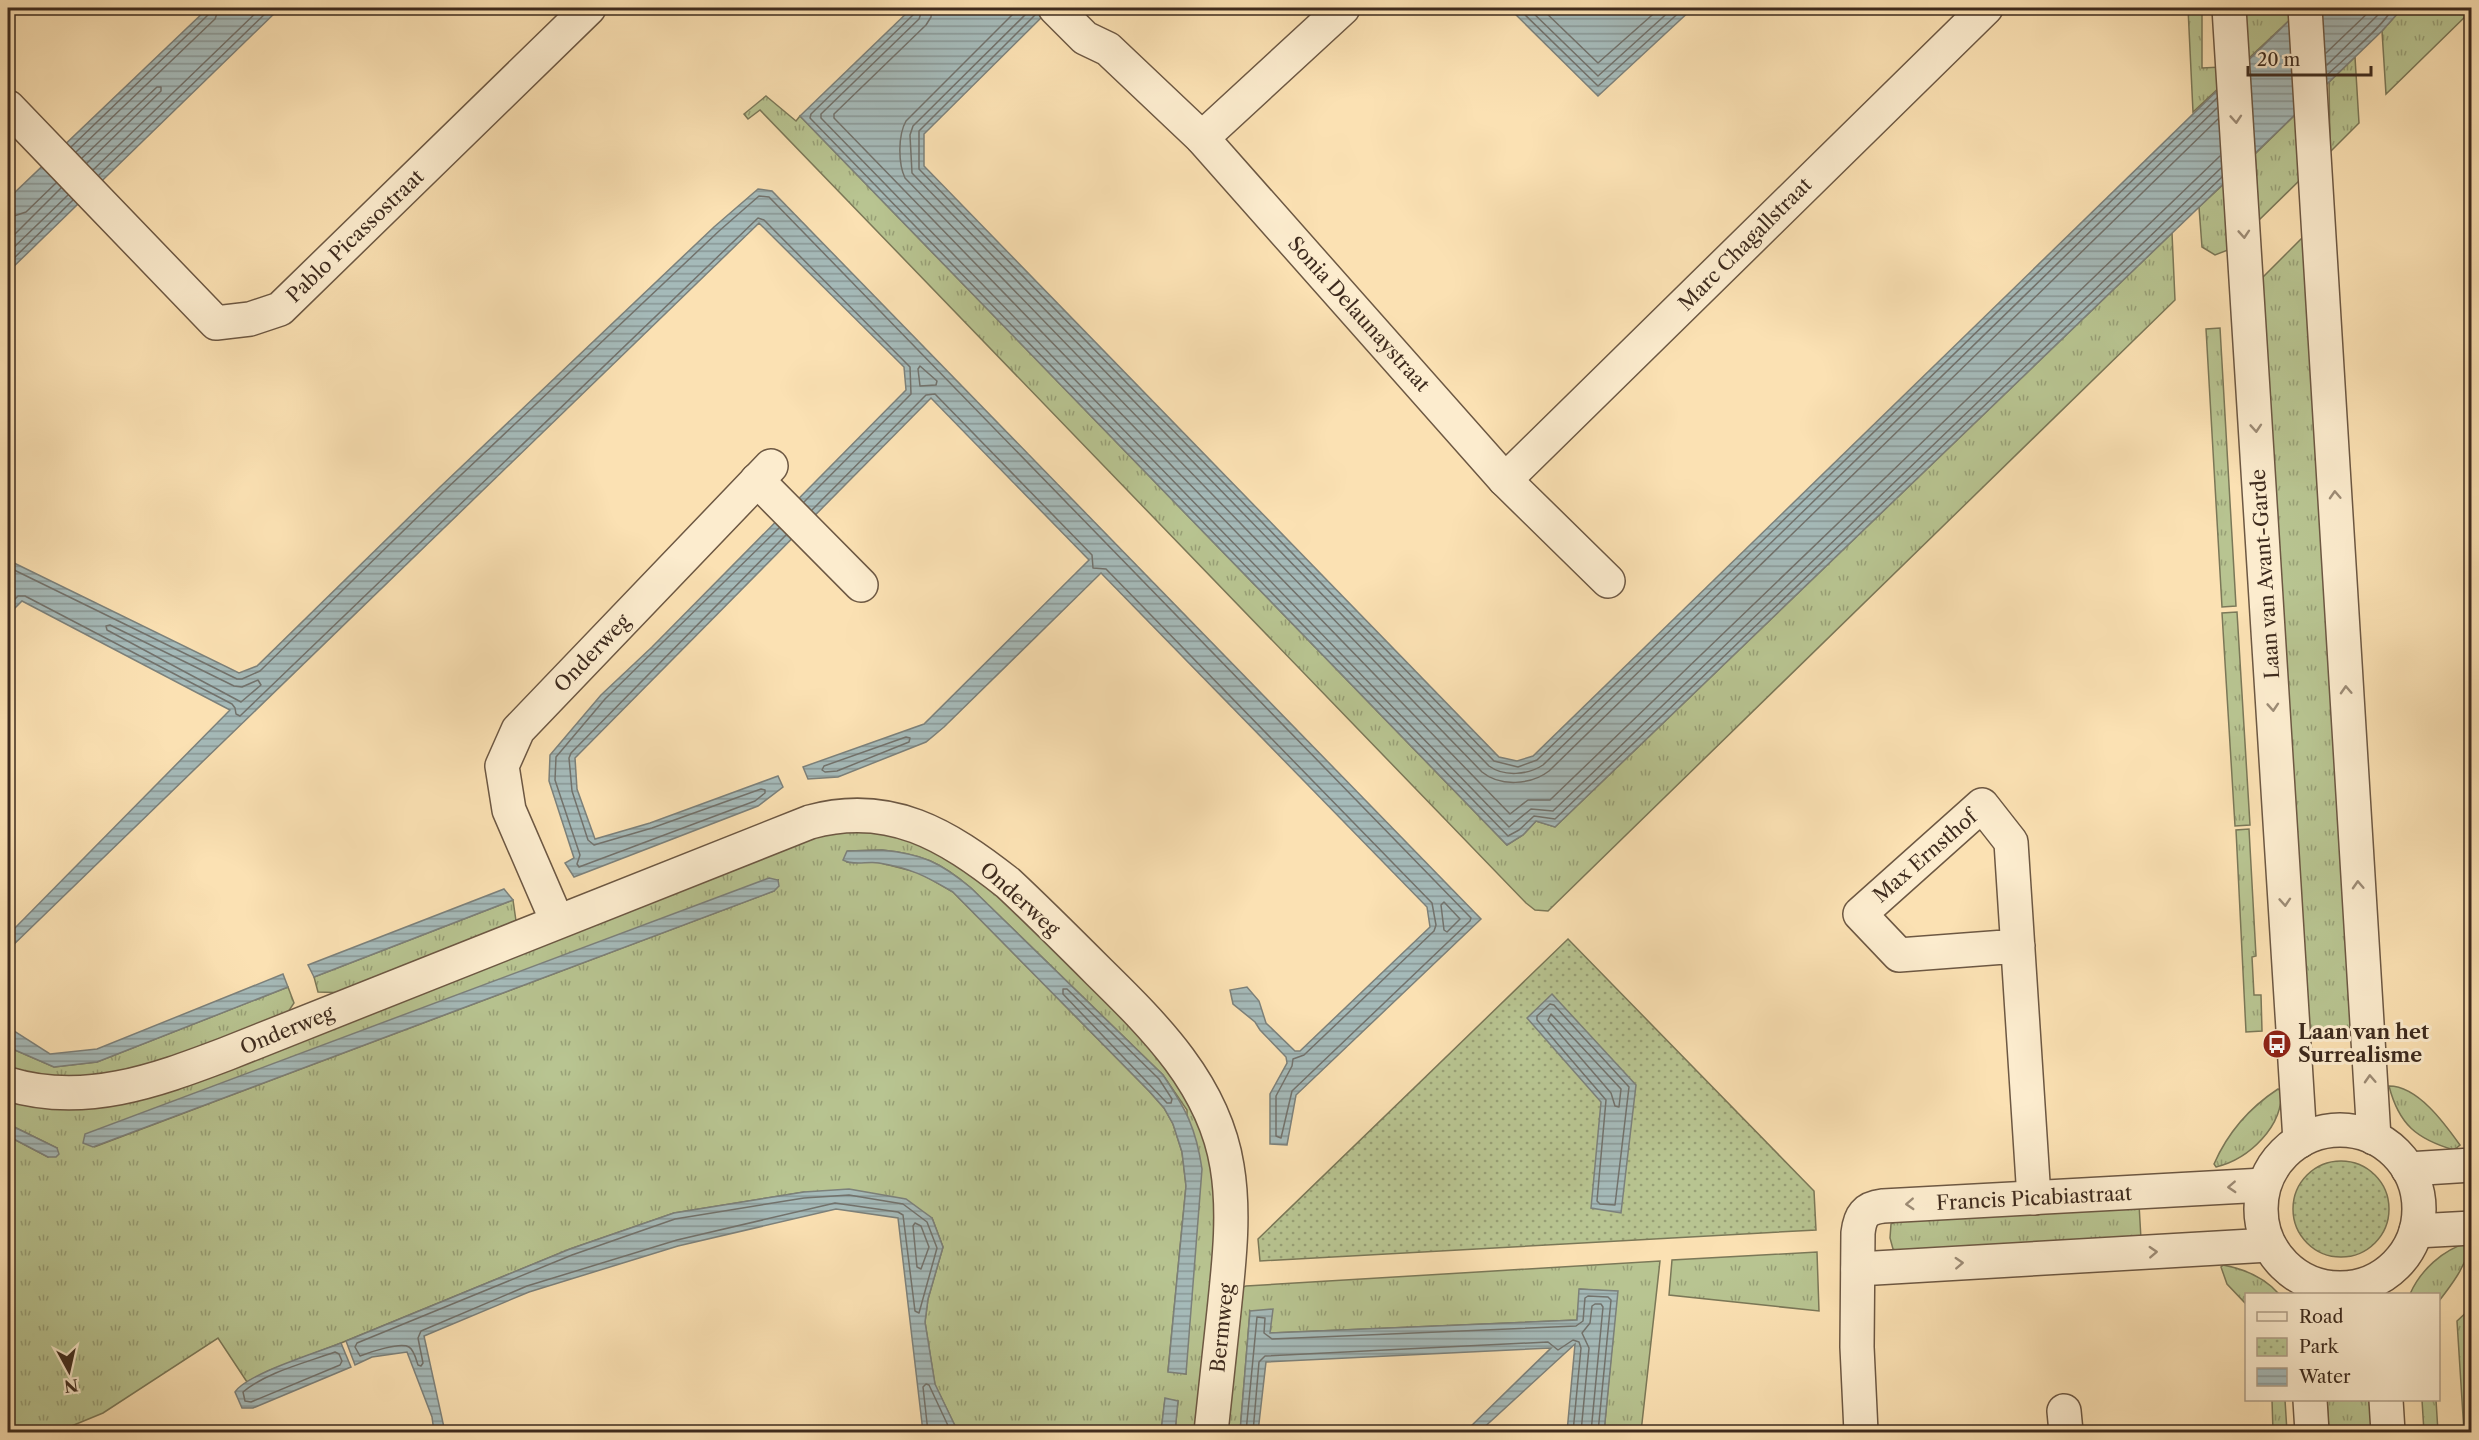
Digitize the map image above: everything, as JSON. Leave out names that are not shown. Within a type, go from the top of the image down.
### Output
[{"type":"street","name":"Pablo Picassostraat","points":[[8,107],[216,323],[250,319],[280,309],[590,8]]},
{"type":"street","points":[[1202,138],[1343,8]]},
{"type":"street","name":"Marc Chagallstraat","points":[[1505,480],[1986,8]]},
{"type":"street","name":"Laan van Avant-Garde","points":[[2229,8],[2300,1141]]},
{"type":"street","points":[[2305,8],[2374,1138]]},
{"type":"street","name":"Sonia Delaunaystraat","points":[[1058,11],[1085,38],[1108,49],[1202,138],[1505,480],[1608,581]]},
{"type":"street","name":"Onderweg","points":[[557,921],[509,810],[502,766],[518,730],[767,481],[807,530],[861,585]]},
{"type":"street","name":"Max Ernsthof","points":[[2018,946],[1899,955],[1860,914],[1982,806],[2011,842],[2018,946],[2034,1198]]},
{"type":"street","name":"Onderweg","points":[[8,1084],[40,1092],[82,1094],[149,1082],[226,1054],[788,830],[830,817],[849,814],[882,815],[921,826],[984,864],[1008,883],[1128,1001],[1180,1059],[1198,1087],[1220,1137],[1228,1177],[1230,1222]]},
{"type":"street","points":[[2336,1130],[2361,1132],[2374,1138],[2395,1151],[2415,1181],[2420,1206],[2413,1242],[2379,1287],[2343,1289],[2303,1287],[2269,1245],[2262,1226],[2264,1185],[2286,1150],[2310,1136],[2336,1130]]},
{"type":"street","points":[[2408,1168],[2472,1165]]},
{"type":"street","name":"Francis Picabiastraat","points":[[1861,1432],[1857,1347],[1859,1226],[1864,1213],[1869,1209],[1883,1206],[2264,1185]]},
{"type":"street","name":"Bermweg","points":[[1211,1432],[1228,1270],[1230,1222]]},
{"type":"street","points":[[2416,1231],[2472,1228]]},
{"type":"street","points":[[1858,1269],[2269,1245]]},
{"type":"street","points":[[2310,1401],[2313,1432]]},
{"type":"street","points":[[2386,1401],[2388,1432]]},
{"type":"green space","points":[[2188,8],[2202,8],[2202,68],[2221,67],[2222,85],[2193,112]]},
{"type":"green space","points":[[2245,8],[2294,8],[2295,15],[2248,59]]},
{"type":"green space","points":[[2398,8],[2471,8],[2471,11],[2386,94],[2382,31],[2398,13]]},
{"type":"green space","points":[[2355,57],[2359,123],[2330,152],[2329,82]]},
{"type":"green space","points":[[766,96],[796,121],[800,116],[1507,845],[1523,835],[1536,821],[1555,827],[2172,233],[2175,300],[1548,911],[1535,910],[760,110],[748,119],[744,114]]},
{"type":"green space","points":[[2299,111],[2303,177],[2259,220],[2255,154]]},
{"type":"green space","points":[[2227,181],[2229,245],[2228,250],[2215,255],[2202,247],[2199,207]]},
{"type":"green space","points":[[2305,235],[2354,1027],[2306,1030],[2260,280]]},
{"type":"green space","points":[[2220,328],[2236,606],[2222,607],[2206,329]]},
{"type":"green space","points":[[2237,612],[2250,825],[2235,826],[2222,613]]},
{"type":"green space","points":[[862,828],[928,843],[1009,902],[1176,1074],[1210,1144],[1218,1192],[1200,1432],[1175,1432],[1178,1401],[1165,1399],[1161,1432],[958,1432],[935,1385],[925,1322],[928,1299],[943,1247],[932,1218],[804,1192],[674,1213],[570,1249],[268,1371],[247,1382],[218,1338],[103,1413],[57,1432],[8,1432],[8,1136],[48,1157],[57,1148],[8,1124],[8,1094],[74,1105],[817,835]],"holes":[[[882,850],[908,854],[930,861],[950,872],[971,888],[1163,1075],[1187,1110],[1186,1374],[1168,1371],[1186,1186],[1182,1152],[1173,1124],[1164,1108],[953,892],[920,873],[877,862],[847,862],[848,851]],[[778,880],[774,891],[94,1147]]]},
{"type":"green space","points":[[2249,829],[2256,956],[2252,957],[2254,995],[2261,995],[2262,1031],[2246,1032],[2236,830]]},
{"type":"green space","points":[[513,900],[516,921],[511,927],[350,993],[318,992],[314,977]]},
{"type":"green space","points":[[1568,939],[1814,1191],[1816,1230],[1260,1261],[1258,1239]]},
{"type":"green space","points":[[288,987],[294,1003],[282,1021],[178,1061],[91,1081],[8,1071],[8,1047],[54,1067],[97,1062]]},
{"type":"green space","points":[[2389,1086],[2410,1092],[2420,1099],[2439,1117],[2460,1145],[2454,1150],[2441,1146],[2411,1128],[2398,1111]]},
{"type":"green space","points":[[2278,1089],[2281,1090],[2277,1116],[2262,1139],[2240,1157],[2216,1167],[2214,1164],[2220,1152],[2240,1122]]},
{"type":"green space","points":[[2341,1161],[2359,1164],[2375,1175],[2386,1191],[2389,1209],[2386,1227],[2375,1243],[2359,1254],[2341,1257],[2323,1254],[2307,1243],[2296,1227],[2293,1209],[2296,1191],[2307,1175],[2323,1164]]},
{"type":"green space","points":[[2139,1204],[2141,1239],[1906,1256],[1893,1249],[1890,1238],[1891,1224],[1904,1217]]},
{"type":"green space","points":[[2468,1243],[2471,1246],[2465,1261],[2440,1300],[2440,1293],[2410,1293],[2414,1285],[2433,1262]]},
{"type":"green space","points":[[1817,1252],[1819,1311],[1669,1295],[1672,1260]]},
{"type":"green space","points":[[1660,1261],[1641,1432],[1604,1432],[1617,1292],[1580,1289],[1577,1320],[1270,1333],[1250,1311],[1240,1432],[1221,1432],[1236,1289],[1246,1286]]},
{"type":"green space","points":[[2223,1265],[2254,1275],[2278,1293],[2245,1293],[2245,1303],[2227,1284],[2221,1267]]},
{"type":"green space","points":[[2471,1308],[2471,1432],[2464,1432],[2457,1321]]},
{"type":"green space","points":[[2272,1401],[2285,1401],[2287,1432],[2273,1432]]},
{"type":"green space","points":[[2327,1401],[2376,1401],[2378,1432],[2329,1432]]},
{"type":"green space","points":[[2422,1401],[2436,1401],[2438,1432],[2424,1432]]},
{"type":"water","points":[[208,8],[280,8],[8,272],[8,196],[13,194]]},
{"type":"water","points":[[912,8],[1051,8],[924,134],[924,166],[1499,757],[1517,761],[1533,756],[2302,8],[2398,8],[2398,13],[2382,31],[1555,827],[1536,821],[1523,835],[1507,845],[800,116]]},
{"type":"water","points":[[1509,8],[1693,8],[1598,96]]},
{"type":"water","points":[[758,189],[772,191],[1481,919],[1296,1095],[1287,1145],[1270,1144],[1270,1094],[1287,1063],[1286,1057],[1255,1022],[1233,1004],[1230,990],[1247,987],[1259,1001],[1266,1023],[1295,1051],[1300,1051],[1430,927],[1427,907],[1101,573],[926,742],[838,777],[808,779],[803,767],[924,724],[1089,560],[931,398],[575,758],[577,789],[595,839],[650,823],[778,776],[783,787],[758,806],[574,877],[565,863],[574,858],[549,781],[550,755],[601,695],[652,647],[906,390],[904,367],[759,223],[8,950],[8,935],[230,710],[22,601],[8,615],[8,560],[239,673],[257,666],[439,488],[714,227]]},
{"type":"water","points":[[882,850],[908,854],[930,861],[950,872],[971,888],[1163,1075],[1178,1098],[1193,1130],[1202,1169],[1186,1374],[1168,1372],[1186,1186],[1182,1152],[1173,1124],[1164,1108],[953,892],[926,877],[900,867],[879,863],[851,863],[843,860],[847,851]]},
{"type":"water","points":[[769,878],[778,880],[779,886],[774,891],[93,1147],[83,1143],[85,1134]]},
{"type":"water","points":[[504,889],[513,900],[314,977],[308,965]]},
{"type":"water","points":[[283,974],[288,987],[97,1062],[54,1067],[8,1047],[8,1027],[50,1054],[97,1049]]},
{"type":"water","points":[[1552,994],[1636,1085],[1621,1213],[1591,1208],[1601,1102],[1527,1018]]},
{"type":"water","points":[[8,1124],[57,1148],[59,1154],[56,1157],[48,1157],[8,1136]]},
{"type":"water","points":[[849,1189],[906,1199],[932,1218],[943,1247],[928,1299],[925,1322],[935,1384],[958,1432],[923,1432],[898,1218],[836,1209],[678,1246],[529,1292],[424,1336],[445,1432],[434,1432],[432,1417],[407,1352],[372,1357],[355,1365],[346,1341],[570,1249],[674,1213],[804,1192]]},
{"type":"water","points":[[1579,1289],[1618,1291],[1604,1432],[1567,1432],[1575,1344],[1479,1432],[1465,1432],[1551,1348],[1266,1362],[1258,1432],[1240,1432],[1250,1311],[1273,1309],[1270,1333],[1577,1320]]},
{"type":"water","points":[[341,1343],[351,1367],[253,1408],[242,1408],[235,1392],[242,1385],[268,1371]]},
{"type":"water","points":[[1165,1398],[1178,1401],[1175,1432],[1161,1432]]},
{"type":"place","name":"Laan van het Surrealisme","points":[[2277,1044]]}]
